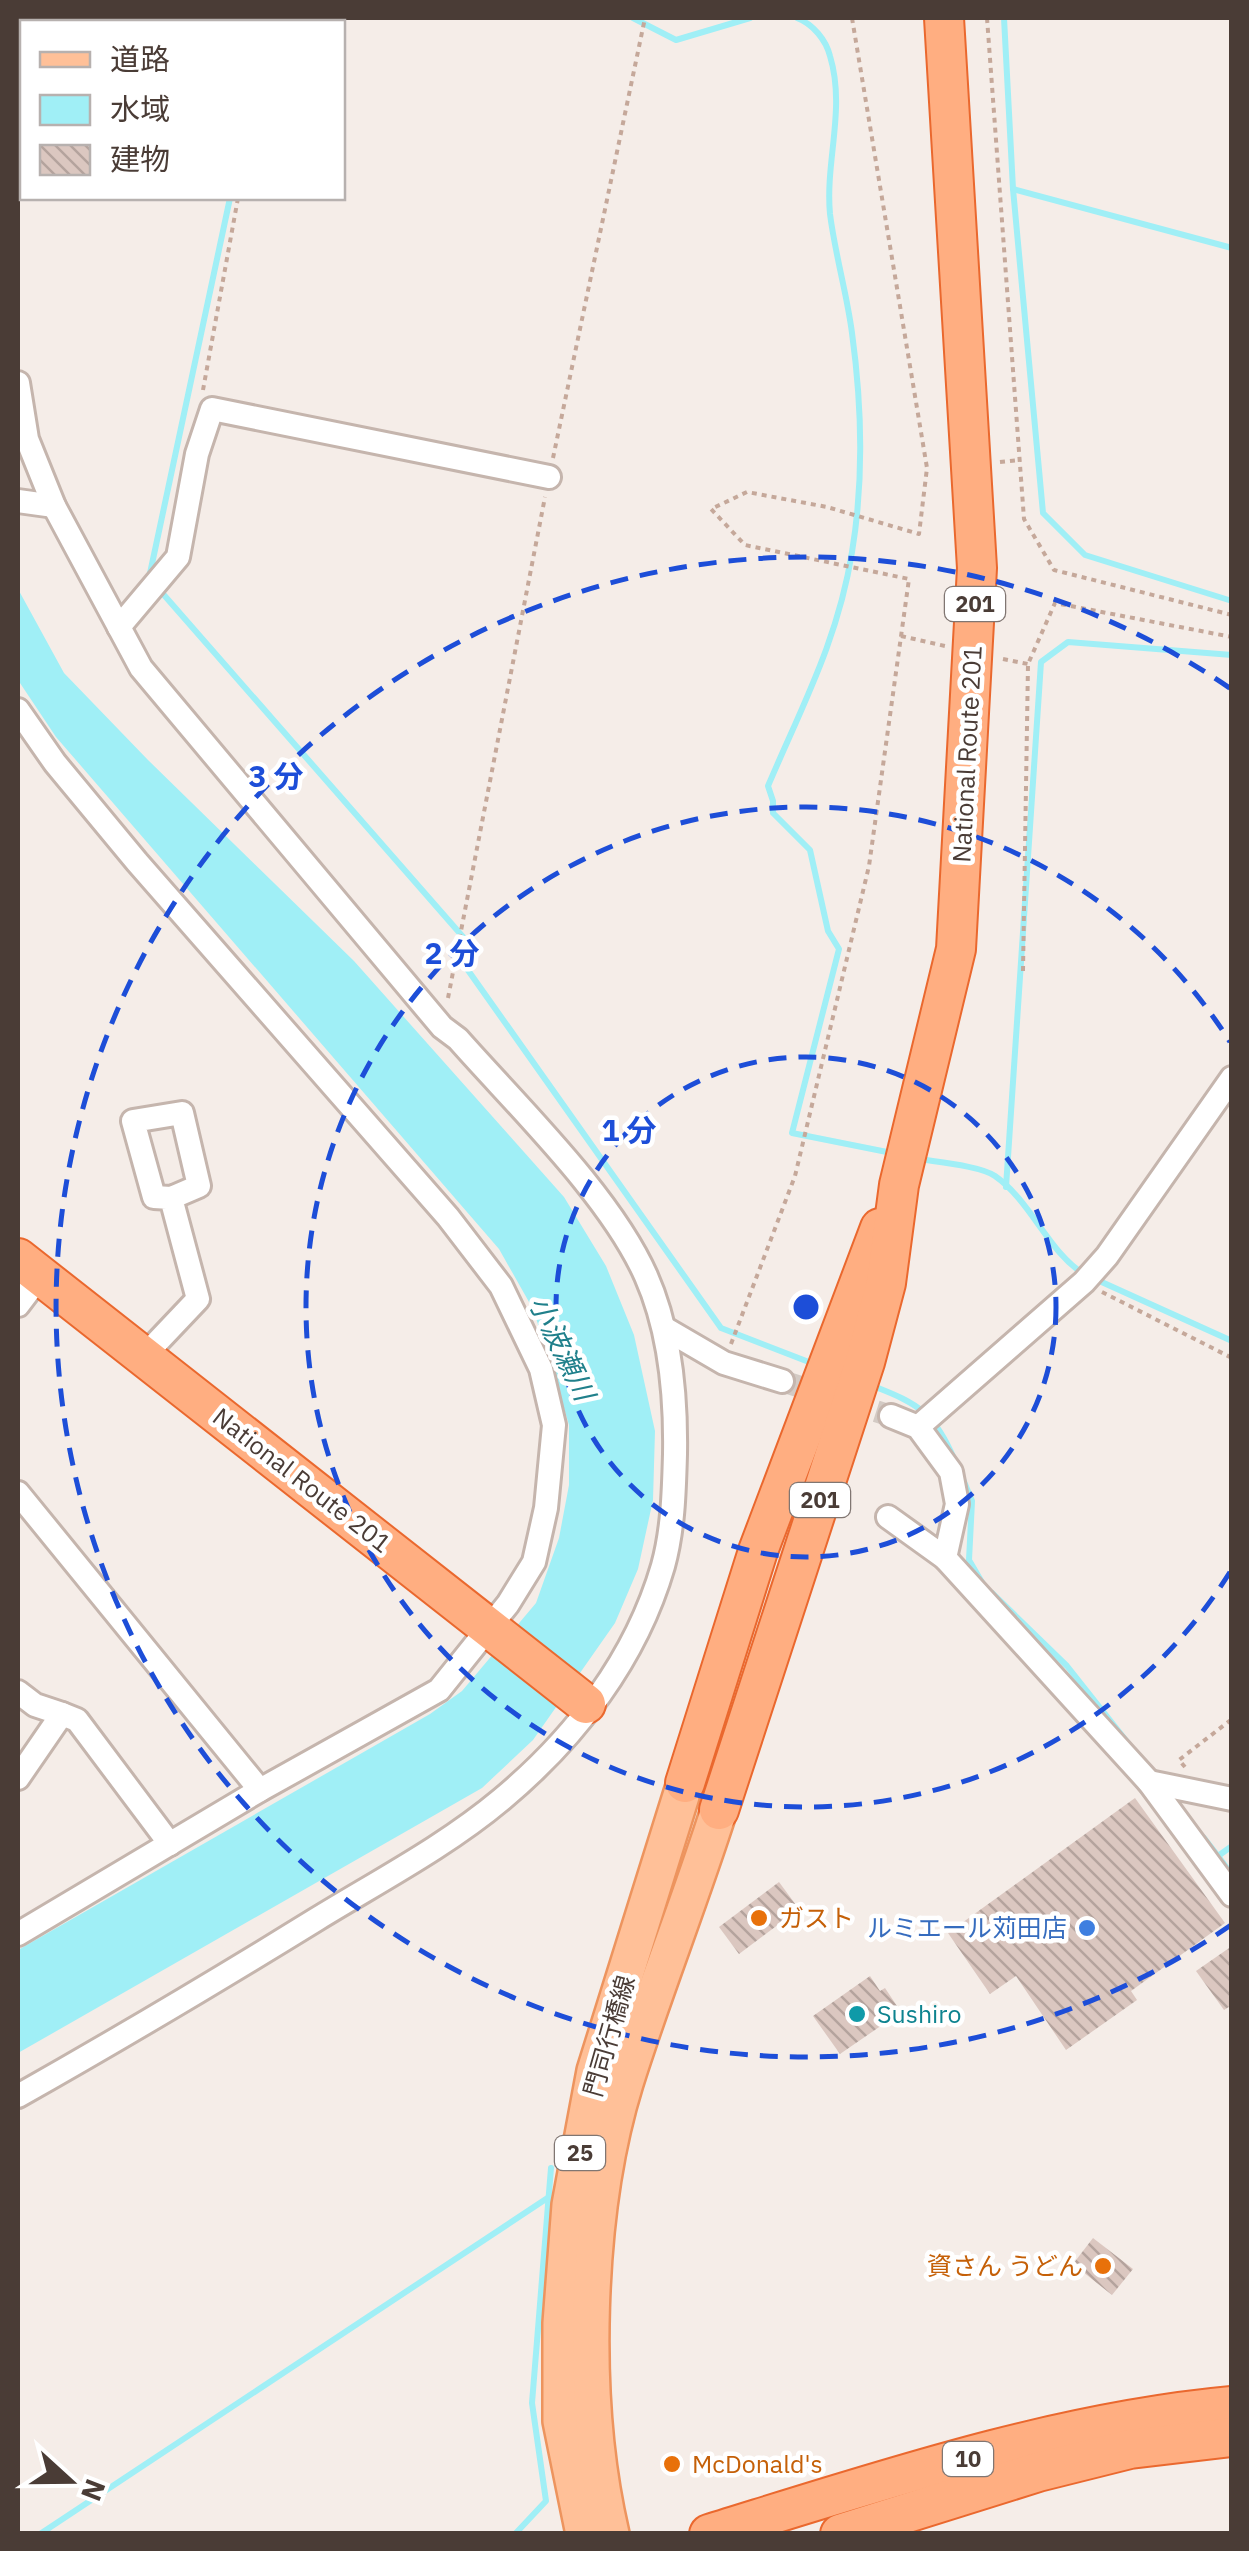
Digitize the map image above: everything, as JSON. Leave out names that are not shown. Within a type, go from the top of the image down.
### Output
[{"type":"highway","name":"National Route 201","points":[[719,1810],[865,1362],[886,1283],[899,1185],[956,949],[977,568],[944,18]]},
{"type":"highway","name":"National Route 201","points":[[685,1783],[758,1551],[863,1269],[899,1185]]},
{"type":"highway","name":"National Route 201","points":[[29,1267],[586,1704]]},
{"type":"highway","name":"10","points":[[710,2534],[853,2490],[1091,2426],[1232,2406]]},
{"type":"highway","name":"10","points":[[840,2534],[1093,2458],[1130,2449],[1232,2438]]},
{"type":"main road","name":"門司行橋線","points":[[584,2534],[561,2421],[561,2323],[570,2205],[595,2072],[685,1783]]},
{"type":"main road","name":"門司行橋線","points":[[611,2534],[599,2484],[592,2378],[594,2255],[603,2174],[624,2084],[719,1810]]},
{"type":"street","points":[[18,383],[27,438],[54,506],[141,668],[442,1027],[458,1039],[601,1204],[645,1274],[664,1328],[675,1424],[674,1500],[664,1564],[644,1621],[592,1708],[548,1757],[500,1801],[443,1841],[164,2013],[18,2096]]},
{"type":"street","points":[[118,627],[178,557],[198,454],[212,410],[549,477]]},
{"type":"street","points":[[18,501],[54,506]]},
{"type":"street","points":[[18,710],[54,763],[137,862],[448,1217],[501,1286],[540,1369],[554,1426],[546,1508],[534,1562],[493,1629],[439,1690],[260,1790],[18,1934]]},
{"type":"street","points":[[918,1427],[1084,1282],[1107,1256],[1232,1078]]},
{"type":"street","points":[[144,1356],[198,1299],[172,1198]]},
{"type":"street","points":[[18,1306],[29,1267]]},
{"type":"street","points":[[664,1328],[724,1362],[782,1381]]},
{"type":"street","points":[[891,1416],[918,1427],[950,1472],[957,1504],[946,1558]]},
{"type":"street","points":[[18,1494],[260,1790]]},
{"type":"street","points":[[888,1517],[946,1558],[1149,1782],[1232,1895]]},
{"type":"street","points":[[18,1692],[35,1705],[77,1720],[170,1844]]},
{"type":"street","points":[[18,1778],[62,1714]]},
{"type":"street","points":[[1149,1782],[1232,1799]]},
{"type":"path","points":[[442,1027],[549,477],[645,18]]},
{"type":"path","points":[[724,1362],[796,1176],[870,866],[909,579],[745,545],[712,509],[746,492],[827,507],[919,534],[927,468],[852,18]]},
{"type":"path","points":[[987,18],[1024,519],[1054,570],[1232,614]]},
{"type":"path","points":[[212,410],[202,398],[238,200]]},
{"type":"path","points":[[1022,971],[1028,664],[1055,603],[1232,637]]},
{"type":"path","points":[[1084,1282],[1232,1358]]},
{"type":"path","points":[[1208,1794],[1180,1760],[1231,1721]]},
{"type":"water","name":"小波瀬川","points":[[18,589],[64,673],[354,961],[564,1197],[606,1266],[634,1335],[655,1431],[653,1500],[638,1569],[615,1623],[533,1740],[482,1788],[18,2053],[18,1950],[430,1714],[462,1691],[536,1603],[559,1538],[569,1485],[569,1425],[533,1309],[499,1249],[56,737],[18,680]]},
{"type":"building","name":"ルミエール苅田店","points":[[1135,1798],[1225,1923],[1131,1991],[1137,2000],[1066,2050],[1016,1976],[990,1994],[948,1933]]},
{"type":"building","name":"ガスト","points":[[779,1882],[799,1909],[739,1954],[719,1927]]},
{"type":"building","points":[[1232,1946],[1232,2005],[1224,2010],[1196,1971]]},
{"type":"building","name":"Sushiro","points":[[870,1976],[880,1991],[885,1988],[901,2012],[840,2054],[813,2016]]},
{"type":"building","name":"資さん うどん","points":[[1093,2238],[1133,2269],[1112,2295],[1073,2264]]},
{"type":"waterway","points":[[633,18],[676,40],[750,18]]},
{"type":"waterway","points":[[797,18],[822,39],[834,76],[836,115],[830,214],[852,333],[860,443],[856,525],[838,614],[818,672],[768,786],[773,813],[810,850],[828,931],[839,949],[792,1133],[892,1153]]},
{"type":"waterway","points":[[1004,18],[1013,189],[1043,513],[1085,555],[1232,601]]},
{"type":"waterway","points":[[1013,189],[1232,248]]},
{"type":"waterway","points":[[149,578],[230,200]]},
{"type":"waterway","points":[[157,587],[464,938],[465,966],[721,1328],[814,1364]]},
{"type":"waterway","points":[[1006,1187],[1041,662],[1068,642],[1232,655]]},
{"type":"waterway","points":[[919,1159],[970,1167],[995,1176],[1019,1199],[1060,1253],[1084,1274]]},
{"type":"waterway","points":[[1095,1279],[1232,1341]]},
{"type":"waterway","points":[[873,1386],[914,1405],[933,1421],[955,1461]]},
{"type":"waterway","points":[[962,1477],[972,1501],[969,1560],[983,1584]]},
{"type":"waterway","points":[[992,1593],[1067,1666],[1128,1743]]},
{"type":"waterway","points":[[1204,1838],[1218,1856]]},
{"type":"waterway","points":[[1232,1846],[1218,1856],[1232,1875]]},
{"type":"waterway","points":[[515,2534],[546,2501],[532,2403],[551,2168]]},
{"type":"waterway","points":[[40,2534],[549,2197]]},
{"type":"tunnel","points":[[782,1381],[891,1416]]},
{"type":"place","name":"ガスト","points":[[759,1918]]},
{"type":"place","name":"ルミエール苅田店","points":[[1087,1928]]},
{"type":"place","name":"Sushiro","points":[[857,2014]]},
{"type":"place","name":"資さん うどん","points":[[1103,2266]]},
{"type":"place","name":"McDonald's","points":[[672,2464]]}]
